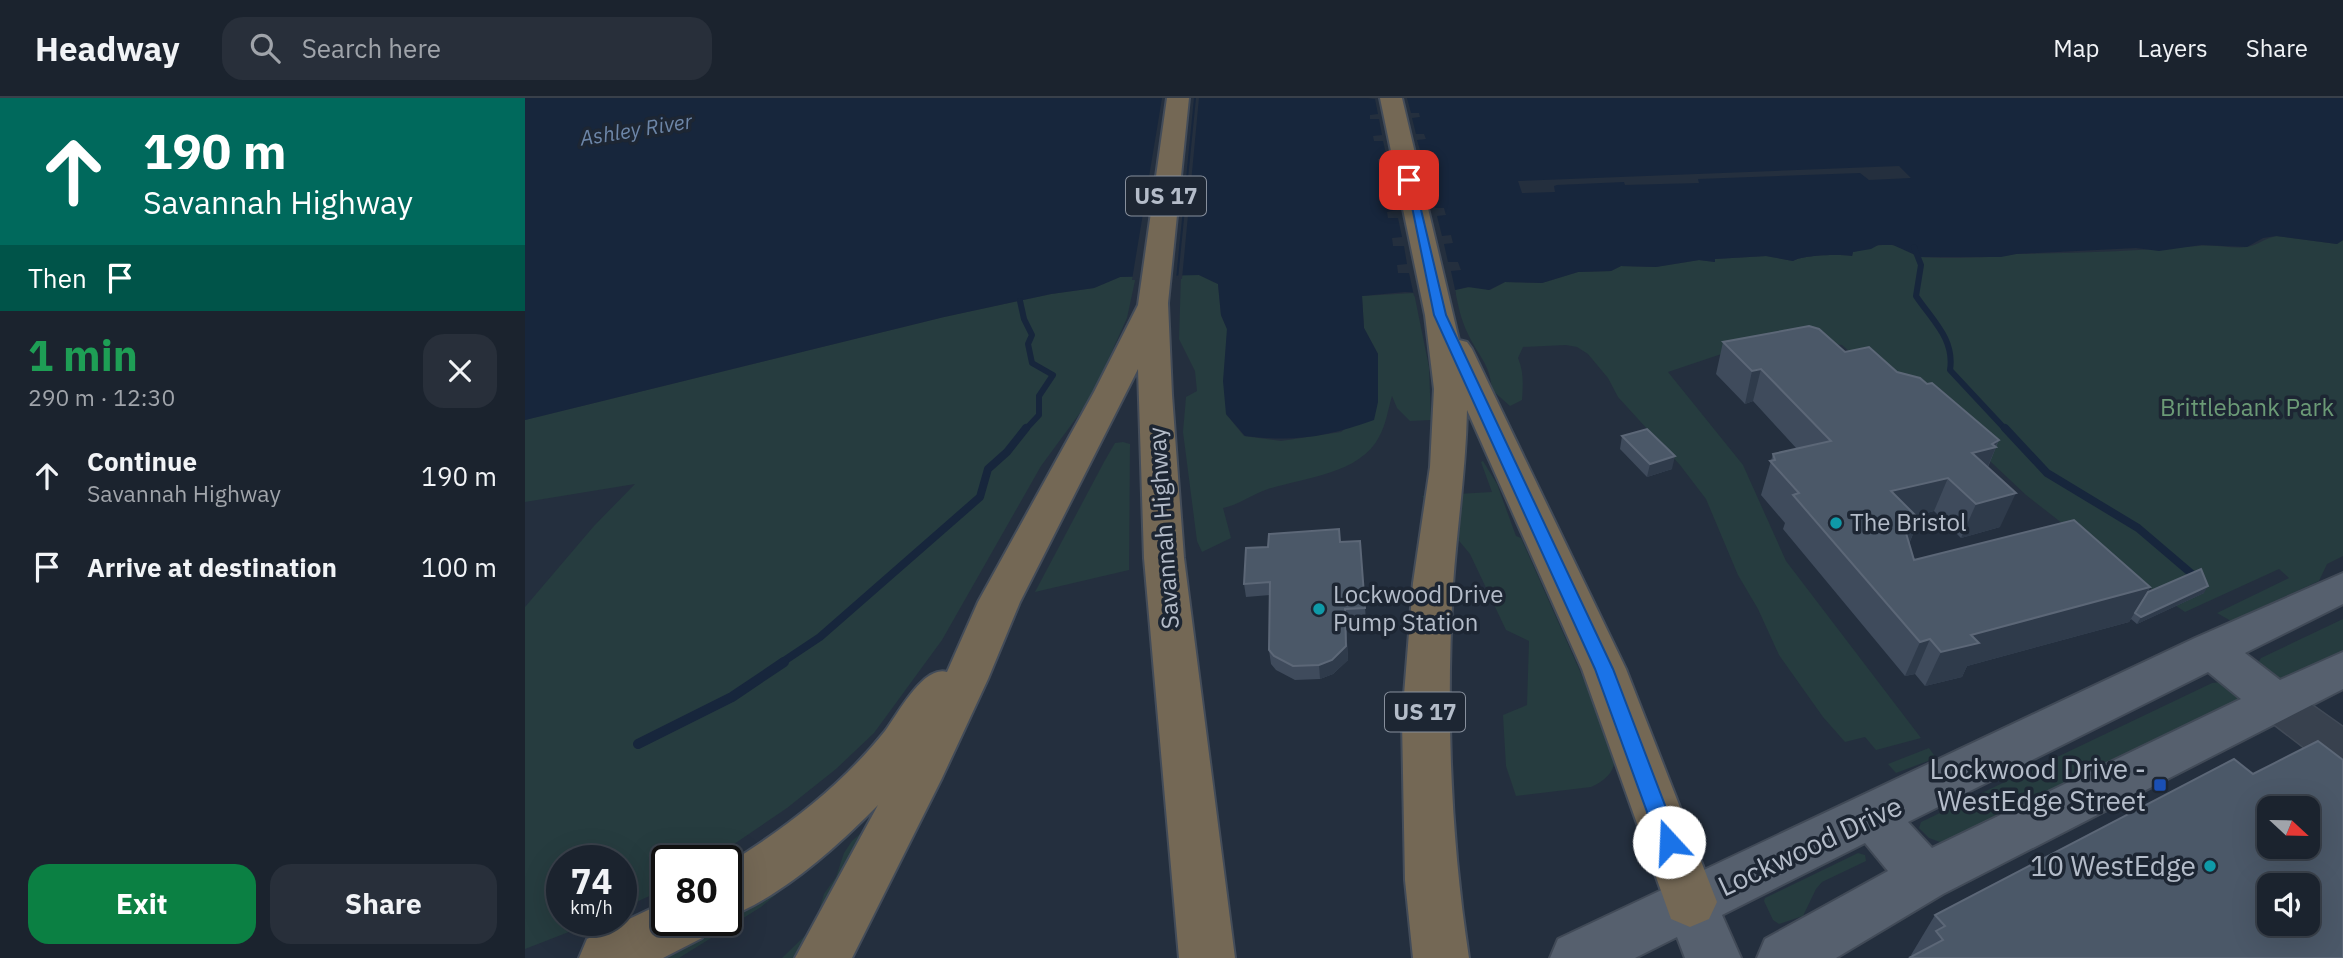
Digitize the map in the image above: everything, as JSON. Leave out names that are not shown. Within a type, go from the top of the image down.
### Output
[{"type":"highway","name":"Savannah Highway","points":[[1178,98],[1154,299],[1155,395],[1164,558],[1207,958]]},
{"type":"highway","name":"US 17","points":[[1391,98],[1440,315],[1451,389],[1448,467],[1433,583],[1425,720],[1431,880],[1441,958]]},
{"type":"highway","points":[[823,958],[918,778],[999,602],[1111,392],[1154,299]]},
{"type":"highway","points":[[1440,315],[1604,669],[1690,902]]},
{"type":"highway","points":[[742,883],[802,841],[848,802],[884,766],[912,730],[999,602]]},
{"type":"highway","points":[[607,958],[651,936]]},
{"type":"main road","name":"Lockwood Drive","points":[[1578,958],[2343,587]]},
{"type":"main road","points":[[2210,650],[2277,703]]},
{"type":"main road","points":[[1785,958],[1925,877],[2343,669]]},
{"type":"main road","points":[[1873,817],[1925,877]]},
{"type":"main road","points":[[1690,902],[1713,958]]},
{"type":"street","points":[[2277,703],[2343,752]]},
{"type":"green space","name":"Brittlebank Park","points":[[2277,236],[2337,244],[2343,240],[2343,556],[2327,564],[2319,581],[2231,621],[2217,613],[2289,578],[2279,569],[2185,612],[2104,556],[2026,495],[1924,399],[1897,394],[1842,345],[1772,337],[1668,372],[1743,465],[1786,561],[1921,738],[1876,750],[1865,737],[1845,742],[1823,717],[1779,655],[1758,609],[1738,575],[1706,499],[1680,465],[1618,397],[1608,378],[1588,354],[1577,347],[1566,345],[1523,347],[1518,358],[1522,373],[1522,400],[1510,406],[1492,390],[1486,366],[1463,323],[1455,290],[1475,286],[1490,290],[1505,282],[1542,283],[1578,272],[1611,271],[1621,266],[1655,267],[1699,260],[1715,262],[1715,259],[1766,256],[1793,261],[1805,257],[1852,256],[1853,252],[1885,245],[1896,246],[1921,257],[1969,258],[2204,246],[2242,247]]},
{"type":"green space","points":[[1181,275],[1199,275],[1218,284],[1221,315],[1227,329],[1226,414],[1244,436],[1281,441],[1341,432],[1378,402],[1378,354],[1364,328],[1362,296],[1414,293],[1429,367],[1431,420],[1410,421],[1397,408],[1392,396],[1379,437],[1359,459],[1329,473],[1268,489],[1223,508],[1231,538],[1202,552],[1197,541],[1183,432],[1186,397],[1197,391],[1195,371],[1179,339]]},
{"type":"green space","points":[[1136,276],[1127,318],[1091,398],[1041,466],[942,640],[874,733],[836,769],[787,808],[733,845],[651,845],[651,895],[637,902],[637,845],[546,845],[546,936],[558,936],[525,949],[525,607],[594,526],[635,484],[525,502],[525,420],[944,317],[1051,294],[1094,288],[1120,277]]},
{"type":"green space","points":[[1115,443],[1130,444],[1129,570],[1035,592]]},
{"type":"green space","points":[[1483,461],[1497,484],[1516,536],[1521,538],[1614,748],[1615,761],[1611,772],[1591,787],[1516,796],[1506,766],[1503,715],[1527,705],[1529,641],[1506,630],[1470,554],[1422,496],[1492,492],[1481,462]]},
{"type":"green space","points":[[2343,619],[2343,651],[2287,678],[2277,678],[2257,664],[2261,658]]},
{"type":"green space","points":[[2221,682],[2240,695],[2241,701],[1948,845],[1929,838],[1919,828],[1921,822],[2212,683]]},
{"type":"green space","points":[[1929,748],[1936,758],[1896,773],[1888,764]]},
{"type":"green space","points":[[862,832],[870,837],[810,958],[782,958],[814,927],[824,894],[836,877],[844,853]]},
{"type":"green space","points":[[1858,853],[1865,855],[1866,861],[1822,882],[1803,916],[1779,924],[1773,920],[1765,898]]},
{"type":"green space","points":[[824,854],[761,907],[742,919],[742,903]]},
{"type":"green space","points":[[684,936],[714,936],[679,958],[644,958]]},
{"type":"water","name":"Ashley River","points":[[525,98],[2343,98],[2343,240],[2337,244],[2276,236],[2263,238],[2247,247],[2201,245],[2159,251],[2136,248],[2001,257],[1920,257],[1893,245],[1878,245],[1853,252],[1852,256],[1805,257],[1793,261],[1766,256],[1715,259],[1715,262],[1699,260],[1656,267],[1621,266],[1611,271],[1578,272],[1542,283],[1505,282],[1489,290],[1468,287],[1438,294],[1405,292],[1362,296],[1364,328],[1378,354],[1378,402],[1374,420],[1341,431],[1310,437],[1245,436],[1226,414],[1223,381],[1227,329],[1221,315],[1218,284],[1199,275],[1120,277],[1094,288],[1051,294],[944,317],[525,420]]},
{"type":"pier","points":[[1162,98],[1194,98],[1176,279],[1132,280]]},
{"type":"pier","points":[[1196,98],[1199,98],[1182,279],[1178,279]]},
{"type":"pier","points":[[1367,98],[1407,98],[1411,113],[1419,113],[1420,117],[1412,118],[1416,134],[1424,134],[1426,139],[1417,140],[1422,157],[1430,157],[1432,162],[1423,163],[1428,182],[1437,182],[1439,188],[1430,188],[1435,208],[1444,208],[1446,215],[1437,216],[1442,236],[1451,235],[1453,243],[1444,244],[1448,262],[1458,262],[1461,270],[1451,271],[1456,294],[1438,298],[1414,296],[1409,273],[1398,273],[1397,265],[1407,264],[1404,246],[1393,246],[1392,238],[1402,237],[1398,218],[1388,218],[1387,212],[1397,210],[1393,190],[1383,190],[1382,184],[1391,183],[1388,165],[1379,165],[1378,159],[1387,158],[1383,141],[1374,141],[1373,136],[1382,135],[1379,119],[1370,119],[1370,115],[1378,114],[1375,99]]},
{"type":"pier","points":[[1899,166],[1911,178],[1869,180],[1860,173],[1698,179],[1699,183],[1557,185],[1554,186],[1555,192],[1522,193],[1518,181]]},
{"type":"building","name":"The Bristol","points":[[1809,326],[1819,329],[1845,352],[1869,347],[1897,372],[1920,378],[1927,384],[1932,383],[1999,440],[1992,444],[1996,447],[1972,453],[2016,493],[1976,504],[1948,478],[1891,491],[1919,519],[1903,523],[1914,560],[2074,520],[2150,587],[1971,635],[1979,643],[1941,652],[1930,639],[1920,642],[1793,495],[1799,493],[1770,461],[1775,460],[1773,454],[1831,441],[1761,369],[1752,371],[1723,342]]},
{"type":"building","points":[[1647,429],[1675,456],[1650,464],[1622,436]]},
{"type":"building","name":"Lockwood Drive Pump Station","points":[[1339,529],[1340,542],[1360,541],[1365,608],[1345,609],[1346,646],[1332,660],[1319,665],[1293,666],[1274,656],[1269,650],[1270,582],[1244,584],[1246,548],[1268,547],[1269,534]]},
{"type":"building","points":[[2201,569],[2208,586],[2141,617],[2135,613],[2148,592]]},
{"type":"building","name":"10 WestEdge","points":[[2318,741],[2343,760],[2343,958],[1909,958],[1943,940],[1936,931],[1945,926],[1935,915],[2234,759],[2253,774]]},
{"type":"waterway","points":[[1914,247],[1921,265],[1916,296],[1946,339],[1951,359],[1950,370],[2006,430]]},
{"type":"waterway","points":[[1020,301],[1024,319],[1032,335],[1028,344],[1032,363],[1053,375],[1039,396],[1039,415],[1025,430]]},
{"type":"waterway","points":[[781,663],[820,637],[980,497],[988,469],[1007,452],[1026,428]]},
{"type":"waterway","points":[[2005,428],[2047,473],[2138,528],[2199,580]]},
{"type":"waterway","points":[[638,744],[732,697],[784,662]]},
{"type":"place","name":"The Bristol","points":[[1836,523]]},
{"type":"place","name":"Lockwood Drive Pump Station","points":[[1319,609]]},
{"type":"place","name":"Lockwood Drive - WestEdge Street","points":[[2160,785]]},
{"type":"place","name":"10 WestEdge","points":[[2210,866]]},
{"type":"route","points":[[1409,180],[1440,315],[1604,669],[1669,842]]}]
